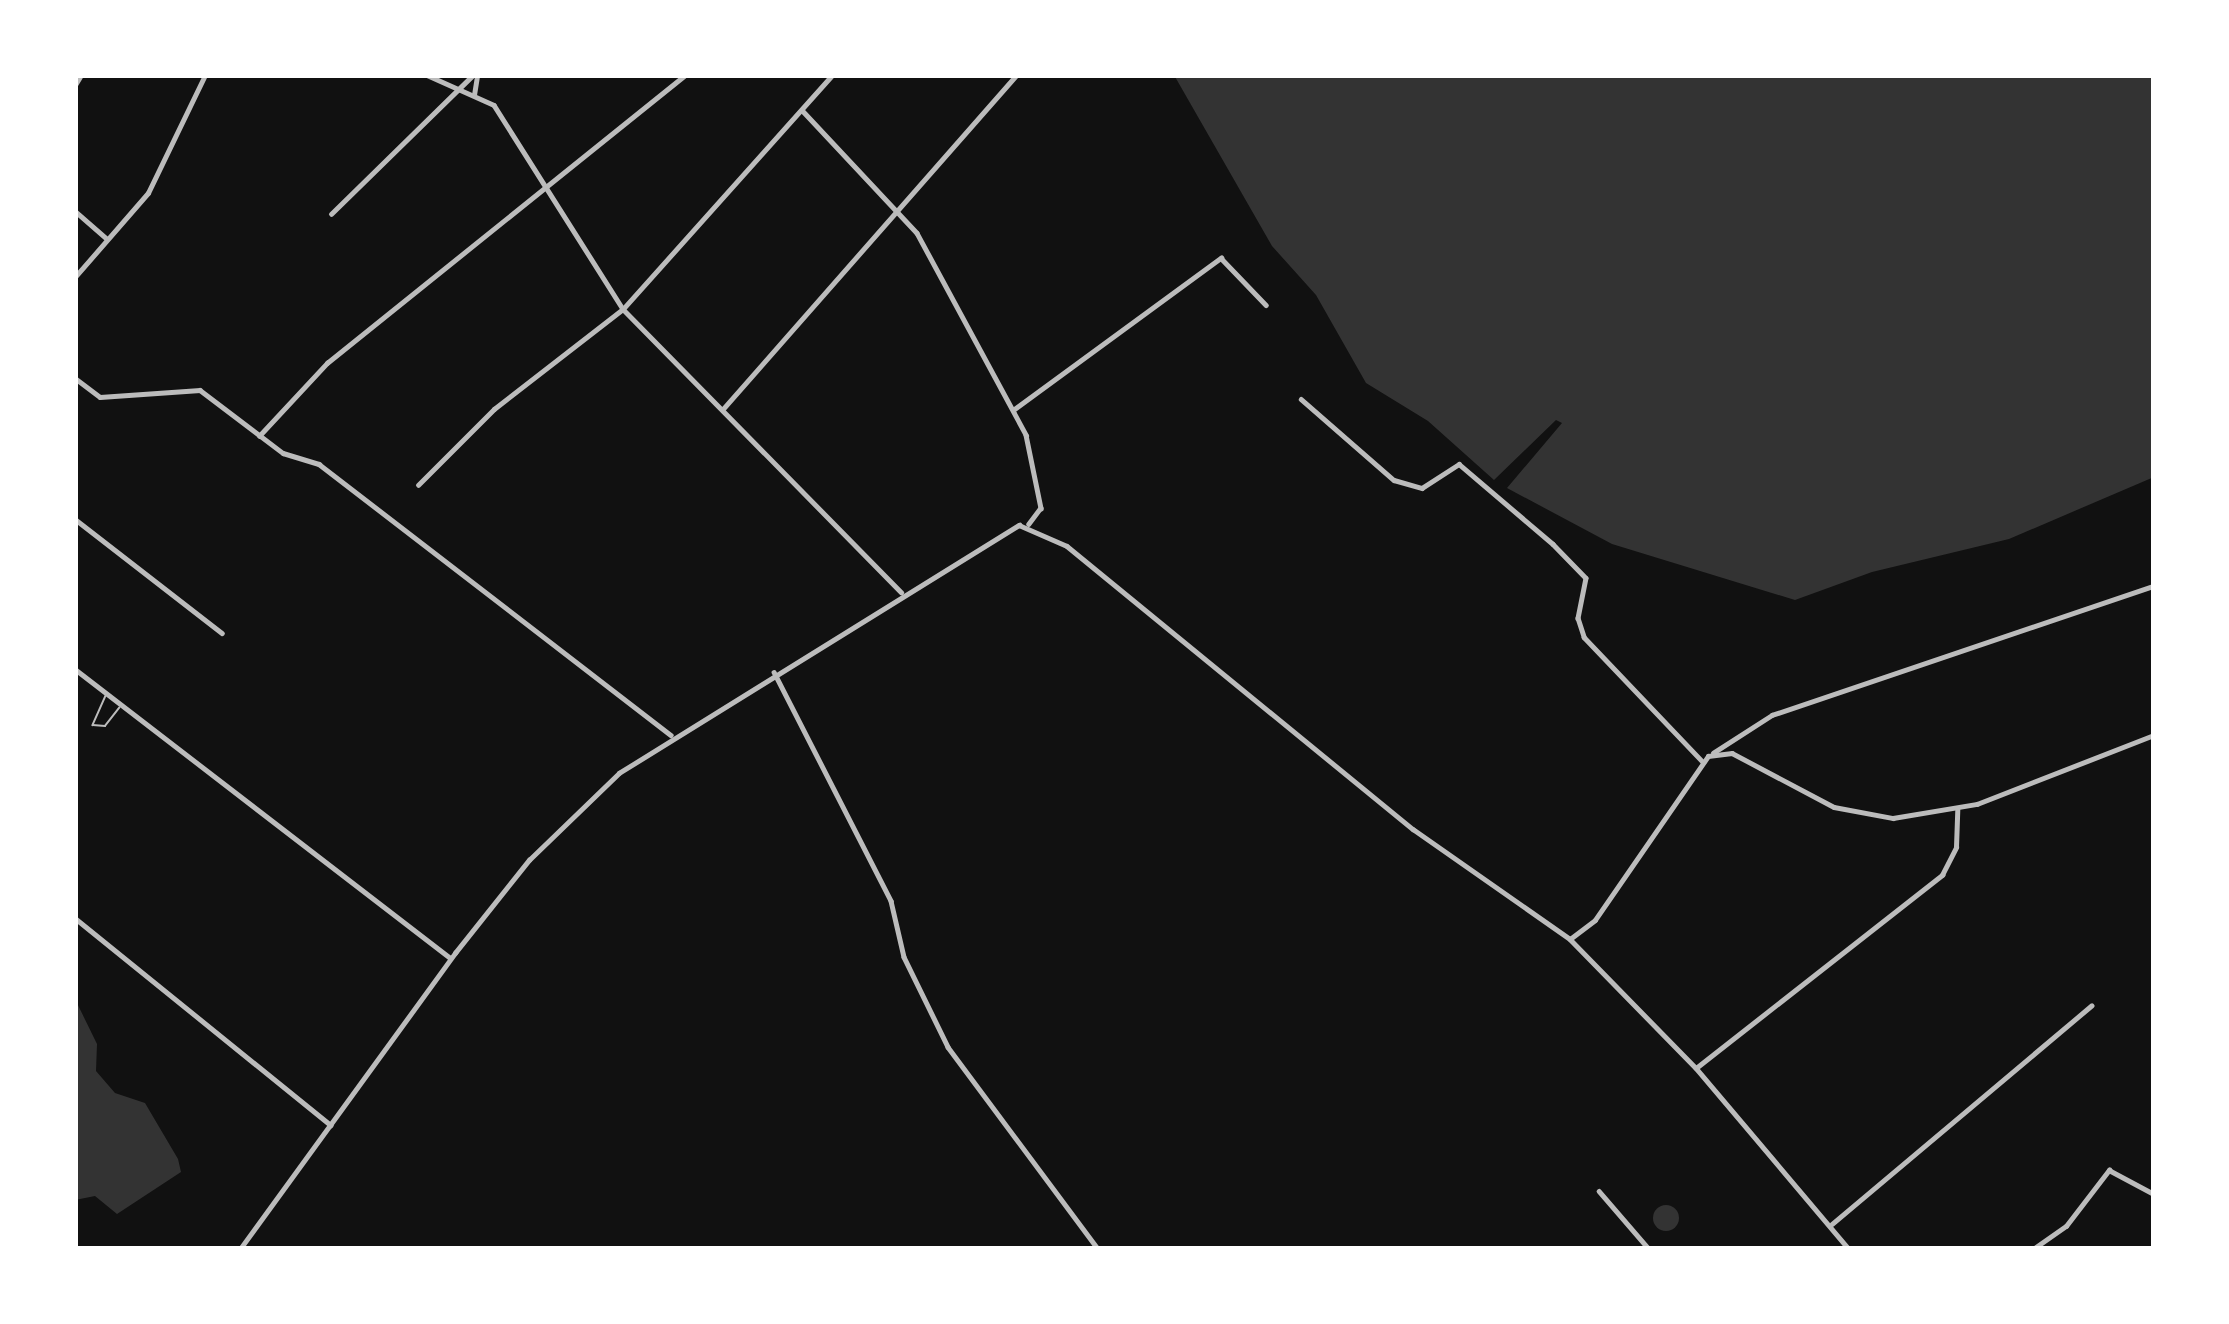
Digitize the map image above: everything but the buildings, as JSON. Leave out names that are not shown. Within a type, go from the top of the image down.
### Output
[{"type":"street","points":[[75,86],[81,75]]},
{"type":"street","points":[[75,277],[157,179],[206,75]]},
{"type":"street","points":[[427,75],[474,94],[517,132],[622,309],[901,592]]},
{"type":"street","points":[[331,214],[424,130],[458,86],[475,75]]},
{"type":"street","points":[[474,94],[475,75]]},
{"type":"street","points":[[260,436],[327,363],[685,75]]},
{"type":"street","points":[[418,485],[494,409],[622,309],[832,75]]},
{"type":"street","points":[[722,410],[1016,75]]},
{"type":"street","points":[[239,1249],[450,958],[559,830],[671,735],[901,592],[1030,524],[1041,508],[1039,479],[1013,410],[899,213],[801,109]]},
{"type":"street","points":[[75,211],[106,238]]},
{"type":"street","points":[[1013,410],[1220,258],[1266,305]]},
{"type":"street","points":[[75,378],[100,397],[200,390],[260,436],[320,464],[671,735]]},
{"type":"street","points":[[1301,399],[1394,480],[1422,488],[1460,464],[1553,544],[1586,578],[1578,618],[1583,637],[1705,759]]},
{"type":"street","points":[[75,519],[222,633]]},
{"type":"street","points":[[1030,524],[1413,829],[1570,939],[1696,1068],[1850,1249]]},
{"type":"street","points":[[1570,939],[1579,934],[1705,759],[1772,715],[2154,586]]},
{"type":"street","points":[[75,669],[450,958]]},
{"type":"street","points":[[774,672],[891,902],[904,957],[948,1047],[1098,1249]]},
{"type":"street","points":[[1705,759],[1732,753],[1805,795],[1865,814],[1957,810],[2154,735]]},
{"type":"street","points":[[1696,1068],[1942,875],[1956,847],[1957,810]]},
{"type":"street","points":[[75,918],[331,1125]]},
{"type":"street","points":[[1832,1224],[2091,1006]]},
{"type":"street","points":[[2033,1249],[2066,1226],[2109,1170],[2154,1194]]},
{"type":"street","points":[[1599,1191],[1649,1249]]},
{"type":"lane","points":[[107,694],[92,716],[97,728],[121,705]]},
{"type":"shaded area","points":[[1174,75],[2154,75],[2154,477],[2009,539],[1872,572],[1795,600],[1612,544],[1507,488],[1562,423],[1556,420],[1494,480],[1428,421],[1366,383],[1316,295],[1272,246]]},
{"type":"shaded area","points":[[75,999],[97,1044],[96,1071],[115,1093],[145,1103],[181,1172],[117,1214],[95,1196],[75,1200]]},
{"type":"shaded area","points":[[1666,1205],[1679,1218],[1666,1231],[1653,1218]]}]
